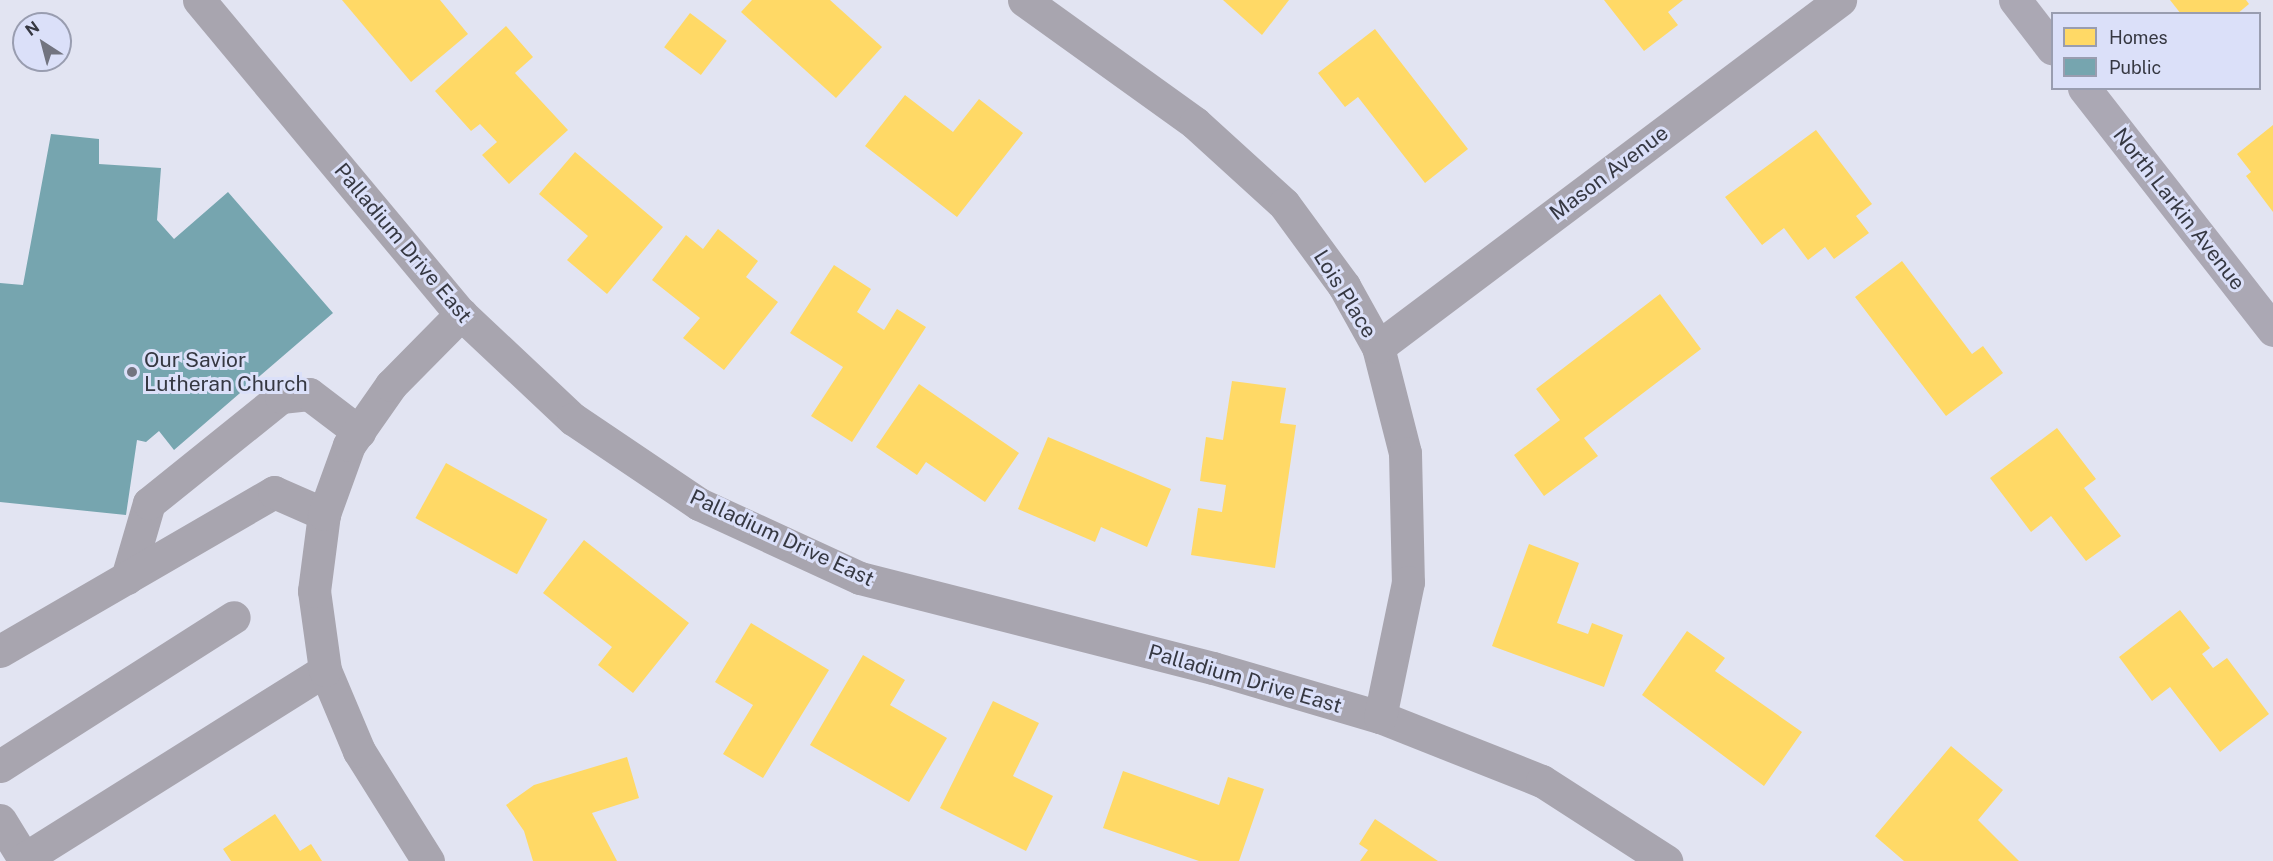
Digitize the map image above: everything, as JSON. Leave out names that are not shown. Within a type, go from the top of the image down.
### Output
[{"type":"main road","points":[[2015,0],[2051,47]]},
{"type":"main road","name":"North Larkin Avenue","points":[[2086,90],[2273,330]]},
{"type":"street","name":"Palladium Drive East","points":[[199,0],[461,314],[573,419],[680,491],[860,578],[1213,668],[1380,717],[1542,781],[1666,861]]},
{"type":"street","name":"Lois Place","points":[[1024,0],[1196,123],[1284,204],[1344,286],[1378,347],[1405,453],[1408,582],[1380,717]]},
{"type":"street","name":"Mason Avenue","points":[[1378,347],[1840,0]]},
{"type":"street","points":[[428,861],[359,751],[325,670],[314,591],[324,514],[359,432],[392,385],[461,314]]},
{"type":"street","points":[[127,578],[149,503],[281,396],[309,394],[359,432]]},
{"type":"street","points":[[0,651],[274,492],[324,514]]},
{"type":"street","points":[[0,766],[234,617]]},
{"type":"street","points":[[0,820],[24,859],[325,670]]},
{"type":"building: Homes","points":[[342,0],[440,0],[468,34],[411,82]]},
{"type":"building: Homes","points":[[752,0],[830,0],[882,47],[836,98],[741,12]]},
{"type":"building: Homes","points":[[1223,0],[1289,0],[1262,35]]},
{"type":"building: Homes","points":[[1604,0],[1683,0],[1668,12],[1678,25],[1644,51]]},
{"type":"building: Homes","points":[[2170,0],[2246,0],[2249,4],[2239,12],[2179,12]]},
{"type":"building: Homes","points":[[690,13],[727,41],[701,75],[664,47]]},
{"type":"building: Homes","points":[[506,26],[533,57],[515,73],[568,130],[509,184],[482,155],[497,142],[480,124],[471,131],[435,91]]},
{"type":"building: Homes","points":[[1375,29],[1468,149],[1425,183],[1358,97],[1345,107],[1318,73]]},
{"type":"building: Homes","points":[[905,95],[953,132],[979,99],[1023,133],[957,217],[865,146]]},
{"type":"building: Homes","points":[[2273,125],[2273,212],[2246,176],[2251,172],[2237,154]]},
{"type":"building: Homes","points":[[1816,130],[1872,204],[1856,216],[1869,233],[1834,259],[1825,247],[1808,260],[1784,228],[1762,245],[1725,197]]},
{"type":"building: Homes","points":[[575,152],[663,227],[607,294],[567,260],[588,236],[539,194]]},
{"type":"building: Homes","points":[[718,229],[758,261],[746,277],[778,302],[724,370],[683,338],[700,318],[652,280],[686,235],[703,249]]},
{"type":"building: Homes","points":[[1902,261],[1972,354],[1983,346],[2003,373],[1946,416],[1855,297]]},
{"type":"building: Homes","points":[[834,265],[871,289],[857,312],[884,330],[897,309],[926,327],[852,442],[811,416],[843,367],[790,333]]},
{"type":"building: Homes","points":[[1660,294],[1701,349],[1584,438],[1598,456],[1544,496],[1514,455],[1560,420],[1536,389]]},
{"type":"building: Homes","points":[[1232,381],[1286,388],[1280,423],[1296,425],[1275,568],[1191,555],[1198,508],[1222,512],[1226,485],[1200,481],[1206,437],[1223,440]]},
{"type":"building: Homes","points":[[919,384],[1019,453],[985,502],[926,462],[917,475],[876,447]]},
{"type":"building: Homes","points":[[2057,428],[2096,479],[2084,488],[2121,536],[2086,561],[2051,516],[2031,532],[1990,478]]},
{"type":"building: Homes","points":[[1048,437],[1171,489],[1147,547],[1101,527],[1095,542],[1018,509]]},
{"type":"building: Homes","points":[[446,463],[547,519],[517,574],[415,518]]},
{"type":"building: Homes","points":[[584,540],[689,623],[633,693],[598,665],[612,647],[543,593]]},
{"type":"building: Homes","points":[[1529,544],[1579,563],[1557,623],[1588,634],[1592,623],[1623,635],[1604,687],[1492,646]]},
{"type":"building: Homes","points":[[2180,610],[2210,648],[2202,654],[2213,668],[2227,658],[2269,714],[2220,752],[2170,687],[2152,701],[2119,657]]},
{"type":"building: Homes","points":[[751,623],[829,670],[763,778],[723,754],[753,705],[715,682]]},
{"type":"building: Homes","points":[[1687,631],[1725,658],[1715,671],[1802,732],[1764,786],[1642,695]]},
{"type":"building: Homes","points":[[863,655],[905,680],[890,705],[947,738],[909,802],[810,745]]},
{"type":"building: Homes","points":[[993,701],[1039,723],[1013,776],[1053,796],[1026,851],[940,808]]},
{"type":"building: Homes","points":[[1951,746],[2003,790],[1978,820],[2019,861],[1904,861],[1875,836]]},
{"type":"building: Homes","points":[[627,757],[639,798],[592,813],[617,861],[533,861],[524,831],[506,805],[534,785]]},
{"type":"building: Homes","points":[[1123,771],[1219,805],[1228,777],[1264,789],[1239,861],[1199,861],[1103,828]]},
{"type":"building: Homes","points":[[275,814],[300,851],[311,844],[322,861],[231,861],[223,849]]},
{"type":"building: Homes","points":[[1375,819],[1438,861],[1360,861],[1368,850],[1359,844]]},
{"type":"building: Public","name":"Our Savior Lutheran Church","points":[[51,134],[99,139],[99,164],[161,168],[157,220],[174,239],[228,192],[333,313],[174,450],[159,431],[146,442],[137,440],[126,515],[0,502],[0,283],[23,285]]},
{"type":"place","name":"Our Savior Lutheran Church","points":[[132,372]]}]
